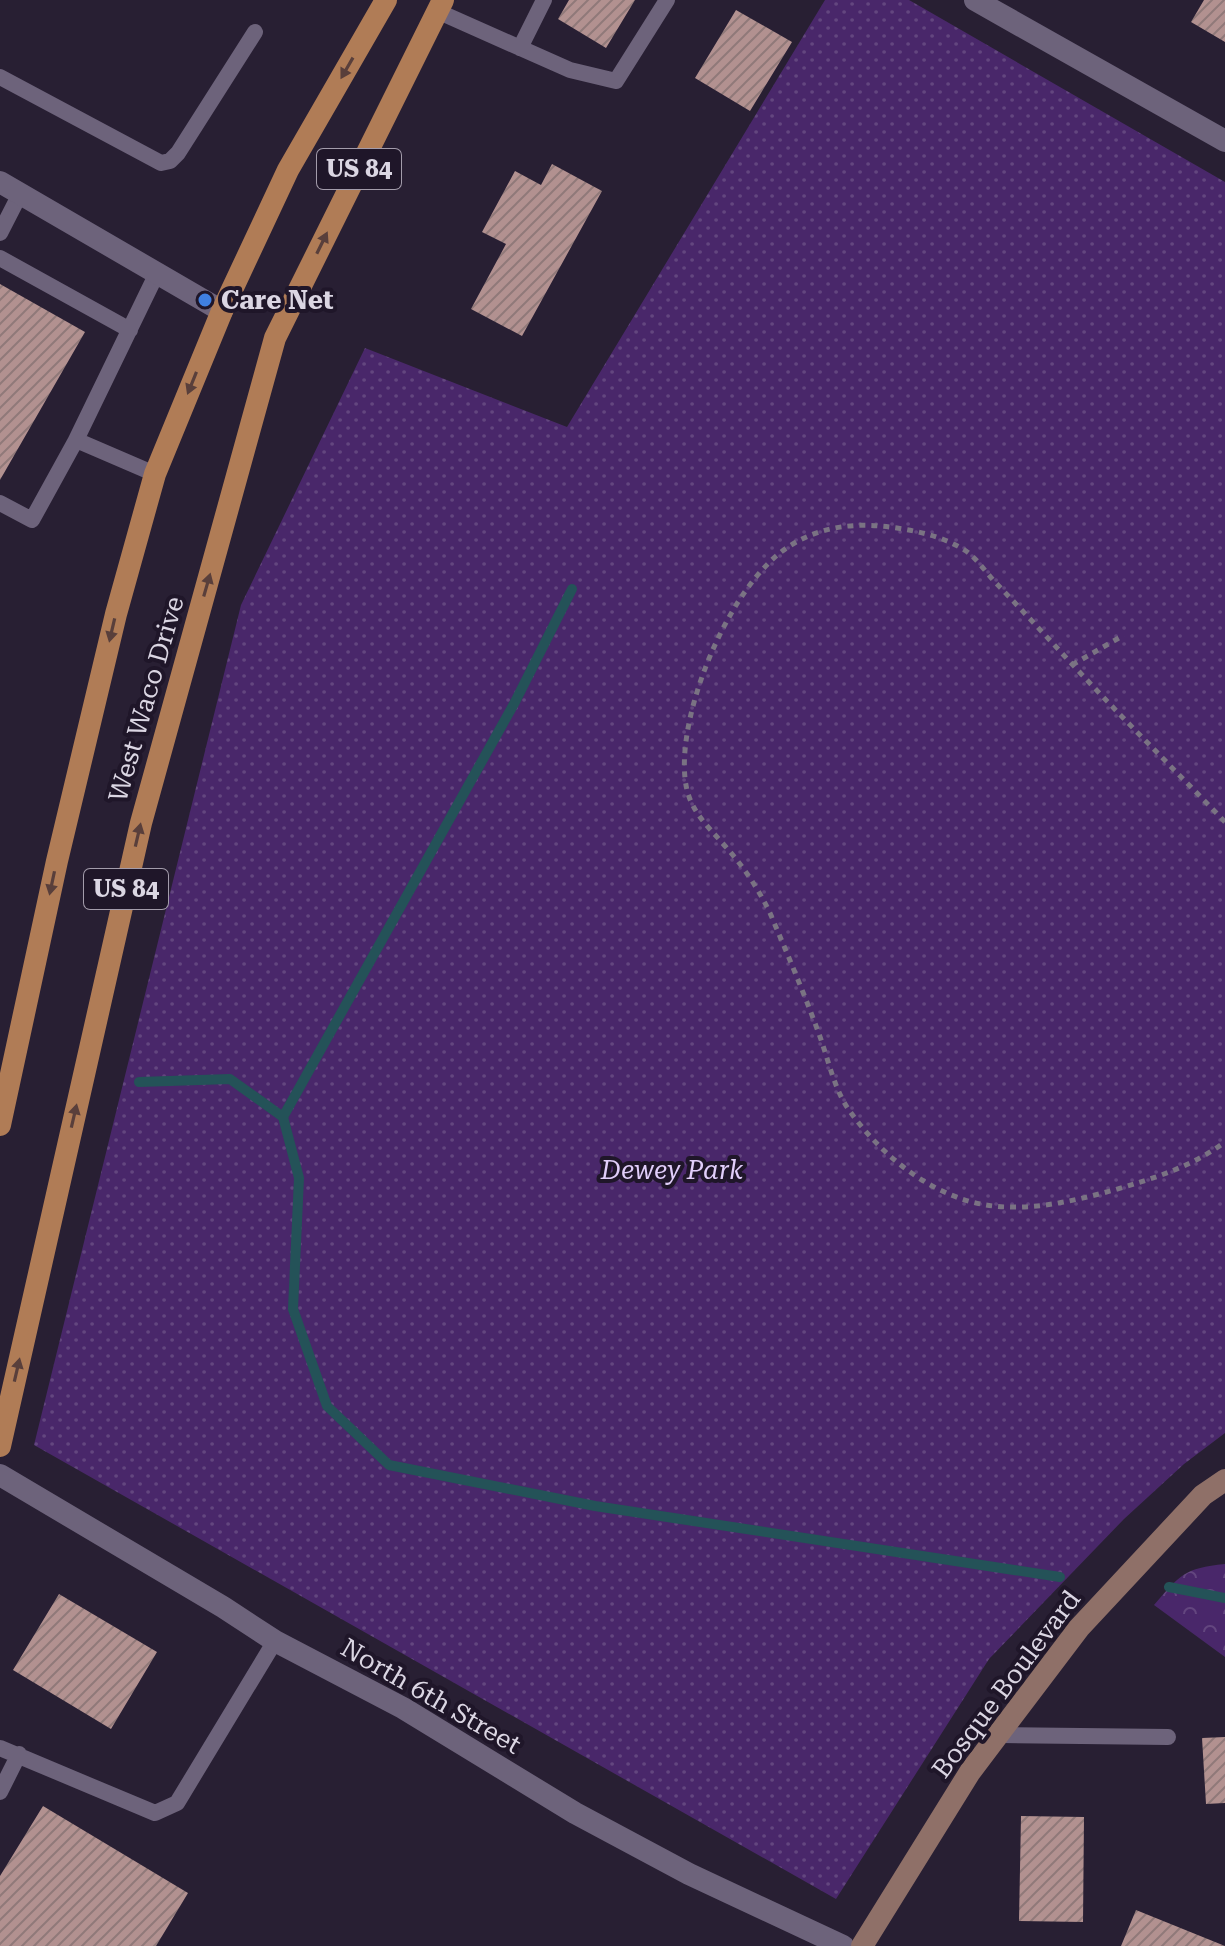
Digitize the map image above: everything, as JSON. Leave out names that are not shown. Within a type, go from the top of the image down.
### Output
[{"type":"main road","name":"West Waco Drive","points":[[0,1125],[57,861],[116,614],[155,474],[222,311],[288,170],[386,0]]},
{"type":"main road","name":"West Waco Drive","points":[[0,1446],[141,823],[275,338],[440,5]]},
{"type":"main road","name":"Bosque Boulevard","points":[[862,1946],[970,1772],[1079,1628],[1203,1495],[1225,1480]]},
{"type":"street","points":[[975,0],[1225,141]]},
{"type":"street","points":[[0,182],[222,311]]},
{"type":"street","name":"North 6th Street","points":[[0,1475],[275,1641],[403,1708],[575,1813],[689,1874],[843,1946]]},
{"type":"lane","points":[[520,48],[544,0]]},
{"type":"lane","points":[[440,5],[520,48],[570,70],[616,81],[667,0]]},
{"type":"lane","points":[[0,77],[161,163],[170,161],[178,153],[255,32]]},
{"type":"lane","points":[[0,233],[20,194]]},
{"type":"lane","points":[[0,258],[130,330]]},
{"type":"lane","points":[[0,503],[32,520],[76,440],[157,273]]},
{"type":"lane","points":[[76,440],[155,474]]},
{"type":"lane","points":[[0,1748],[155,1813],[177,1803],[275,1641]]},
{"type":"lane","points":[[1001,1735],[1168,1737]]},
{"type":"lane","points":[[0,1792],[19,1754]]},
{"type":"path","points":[[1225,822],[1072,665],[969,553],[927,533],[872,524],[832,528],[789,547],[770,562],[736,606],[707,662],[685,751],[684,775],[693,811],[755,884],[816,1025],[845,1105],[885,1152],[925,1183],[993,1206],[1012,1208],[1053,1204],[1164,1176],[1197,1162],[1225,1142]]},
{"type":"path","points":[[1072,665],[1124,635]]},
{"type":"green space","name":"Dewey Park","points":[[825,0],[909,0],[1225,182],[1225,1433],[1184,1464],[1124,1519],[989,1659],[836,1899],[34,1445],[241,605],[365,348],[567,427]]},
{"type":"green space","points":[[1225,1564],[1225,1657],[1154,1605],[1184,1575],[1200,1568]]},
{"type":"building","points":[[569,0],[635,0],[606,48],[558,19]]},
{"type":"building","points":[[1204,0],[1225,0],[1225,42],[1191,22]]},
{"type":"building","points":[[736,10],[792,42],[750,111],[695,78]]},
{"type":"building","points":[[552,164],[602,191],[522,336],[471,309],[506,244],[482,232],[515,171],[541,185]]},
{"type":"building","points":[[0,284],[85,332],[0,480]]},
{"type":"building","points":[[59,1594],[157,1652],[111,1729],[13,1670]]},
{"type":"building","points":[[1225,1737],[1225,1803],[1206,1804],[1202,1738]]},
{"type":"building","points":[[43,1806],[188,1893],[156,1946],[0,1946],[0,1876]]},
{"type":"building","points":[[1021,1816],[1084,1817],[1083,1922],[1019,1921]]},
{"type":"building","points":[[1136,1910],[1225,1946],[1121,1946]]},
{"type":"waterway","points":[[283,1117],[515,702],[572,589]]},
{"type":"waterway","points":[[139,1082],[230,1079],[283,1117],[299,1178],[293,1309],[327,1406],[389,1465],[595,1506],[1060,1577]]},
{"type":"waterway","points":[[1169,1587],[1225,1598]]},
{"type":"place","name":"Care Net","points":[[205,300]]}]
